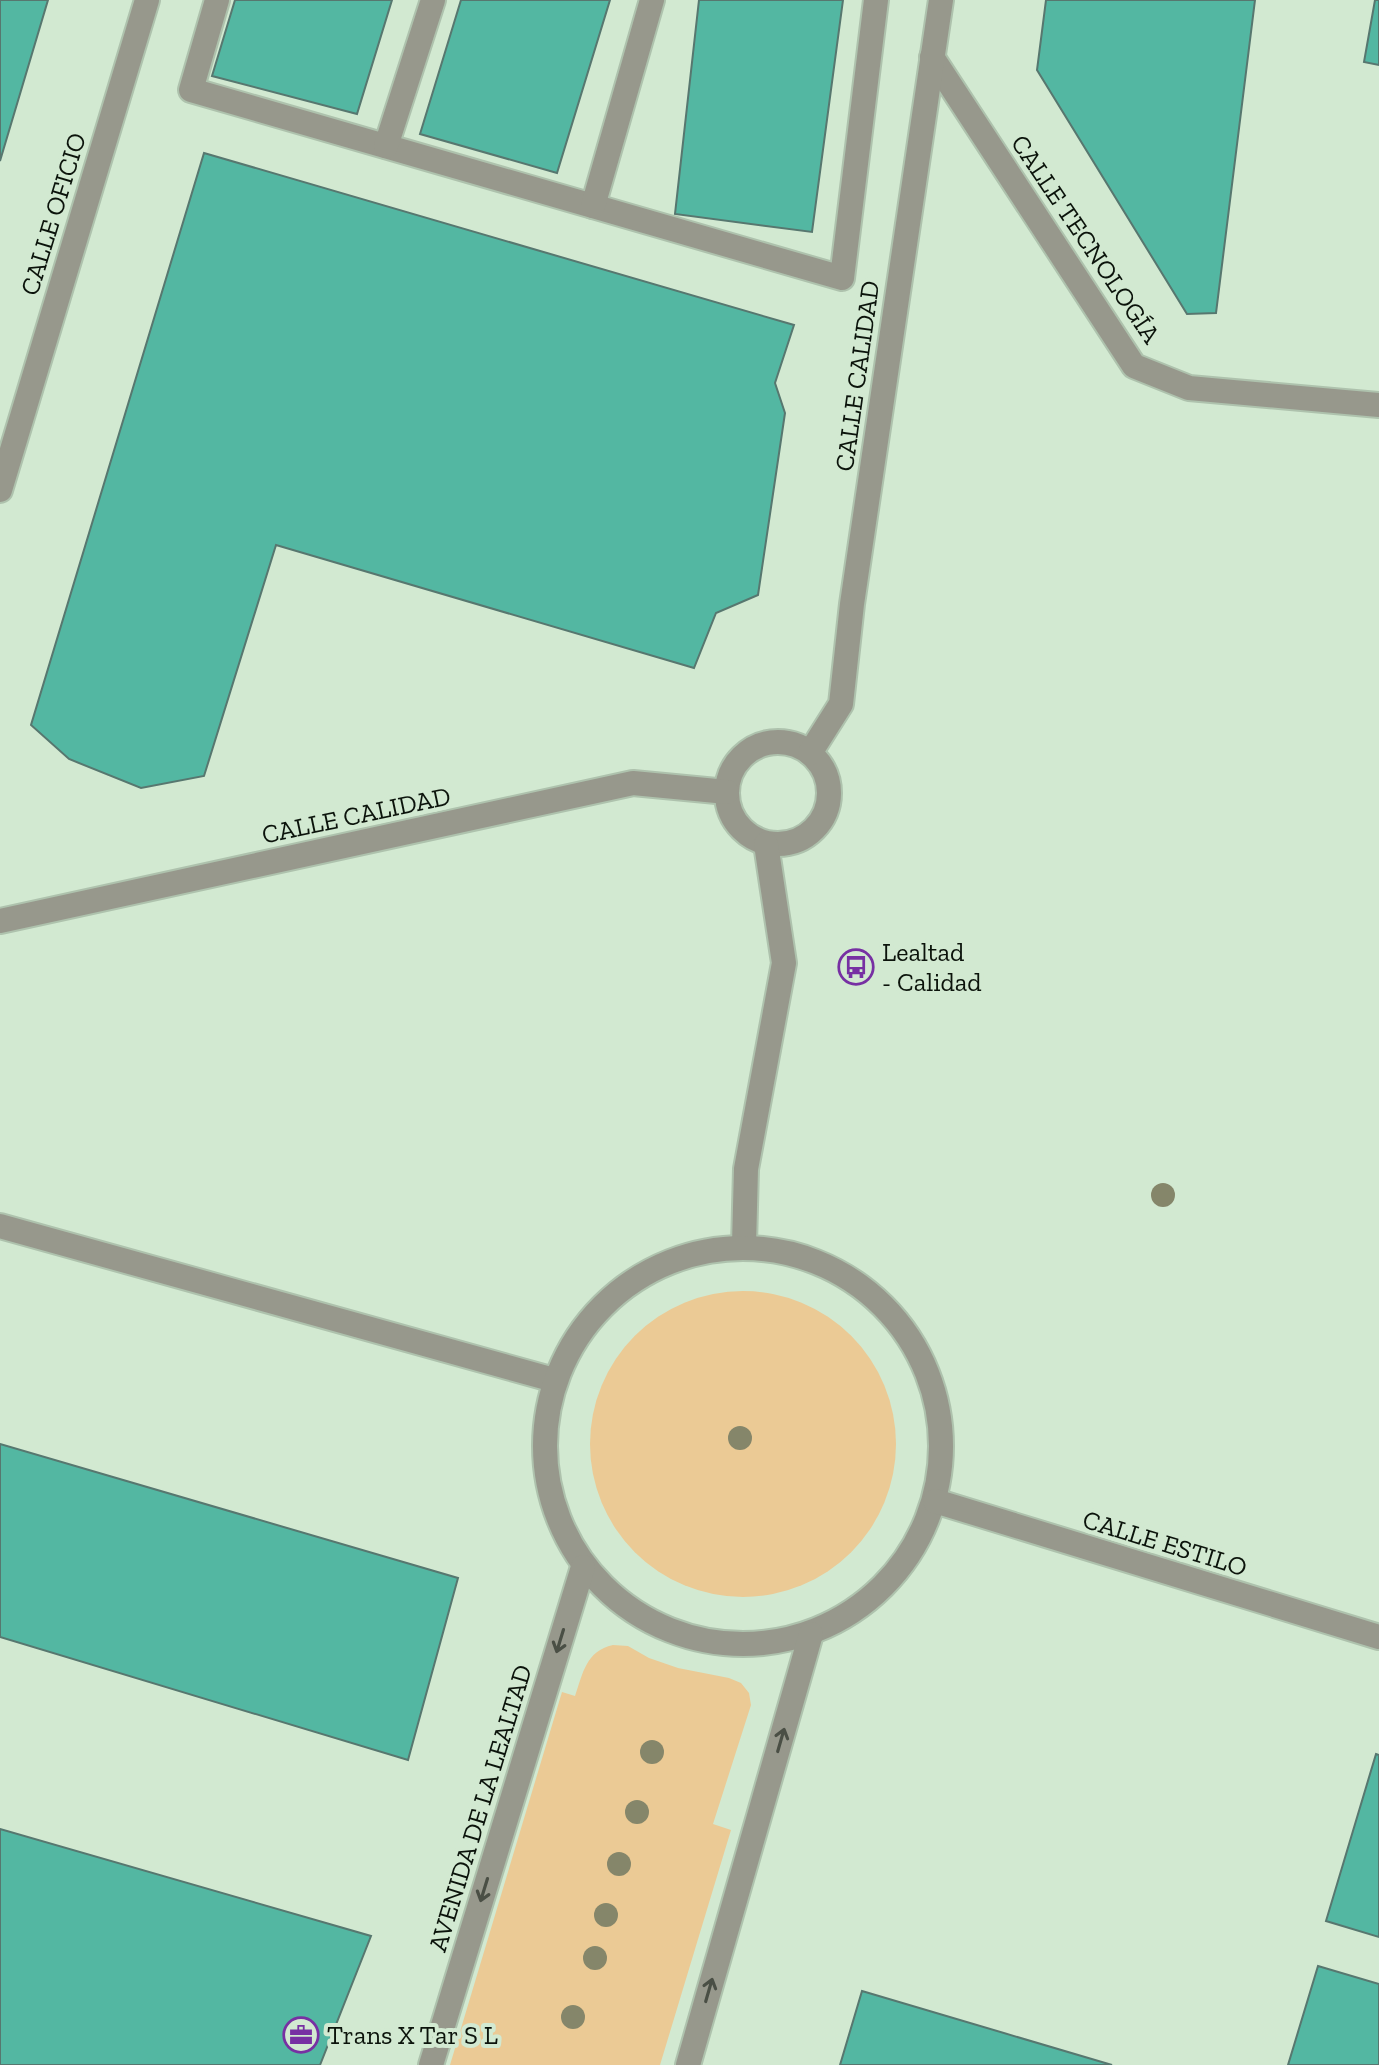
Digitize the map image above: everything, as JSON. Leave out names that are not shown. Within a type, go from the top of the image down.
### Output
[{"type":"street","name":"CALLE OFICIO","points":[[0,490],[147,0]]},
{"type":"street","points":[[217,0],[191,90],[842,278],[876,0]]},
{"type":"street","points":[[386,146],[433,0]]},
{"type":"street","points":[[593,206],[652,0]]},
{"type":"street","name":"CALLE CALIDAD","points":[[810,753],[841,704],[852,604],[941,0]]},
{"type":"street","name":"CALLE TECNOLOGÍA","points":[[932,57],[1134,366],[1189,388],[1379,405]]},
{"type":"street","points":[[775,742],[793,744],[810,753],[822,766],[829,782],[829,799],[824,816],[814,830],[800,840],[783,845],[766,844],[750,837],[737,825],[729,809],[727,792],[731,773],[741,758],[756,747],[775,742]]},
{"type":"street","name":"CALLE CALIDAD","points":[[0,921],[633,783],[727,792]]},
{"type":"street","points":[[744,1245],[746,1169],[784,963],[766,844]]},
{"type":"street","points":[[0,1226],[554,1380]]},
{"type":"street","points":[[744,1245],[805,1255],[859,1283],[903,1326],[931,1380],[942,1440],[935,1501],[908,1558],[865,1603],[811,1634],[749,1646],[686,1638],[629,1610],[583,1567],[553,1509],[543,1444],[554,1380],[583,1325],[627,1282],[683,1255],[744,1245]]},
{"type":"street","name":"CALLE ESTILO","points":[[935,1501],[1379,1637]]},
{"type":"street","name":"AVENIDA DE LA LEALTAD","points":[[431,2065],[583,1567]]},
{"type":"street","points":[[688,2065],[811,1634]]},
{"type":"shaded area","points":[[743,1291],[773,1294],[801,1303],[828,1317],[851,1336],[870,1359],[884,1386],[893,1414],[896,1444],[893,1474],[884,1502],[870,1529],[851,1552],[828,1571],[801,1585],[773,1594],[743,1597],[713,1594],[685,1585],[658,1571],[635,1552],[616,1529],[602,1502],[593,1474],[590,1444],[593,1414],[602,1386],[616,1359],[635,1336],[658,1317],[685,1303],[713,1294]]},
{"type":"shaded area","points":[[613,1645],[628,1646],[649,1658],[678,1668],[741,1683],[749,1693],[751,1705],[713,1824],[731,1830],[660,2065],[450,2065],[562,1692],[575,1696],[591,1658]]},
{"type":"building","points":[[0,0],[48,0],[0,161]]},
{"type":"building","points":[[235,0],[392,0],[357,114],[212,76]]},
{"type":"building","points":[[461,0],[610,0],[557,173],[420,134]]},
{"type":"building","points":[[699,0],[843,0],[812,232],[675,214]]},
{"type":"building","points":[[1046,0],[1255,0],[1216,313],[1187,314],[1037,70]]},
{"type":"building","points":[[1375,0],[1379,0],[1379,65],[1364,62]]},
{"type":"building","points":[[204,153],[794,325],[775,383],[785,413],[758,595],[716,613],[694,668],[276,545],[204,776],[141,788],[69,759],[31,725]]},
{"type":"building","points":[[0,1444],[458,1578],[408,1760],[0,1637]]},
{"type":"building","points":[[1376,1754],[1379,1755],[1379,1937],[1326,1921]]},
{"type":"building","points":[[0,1829],[371,1936],[320,2065],[0,2065]]},
{"type":"building","points":[[1318,1966],[1379,1984],[1379,2065],[1288,2065]]},
{"type":"building","points":[[862,1991],[1112,2065],[840,2065]]},
{"type":"place","name":"Lealtad - Calidad","points":[[856,967]]},
{"type":"place","name":"Trans X Tar S L","points":[[301,2035]]}]
